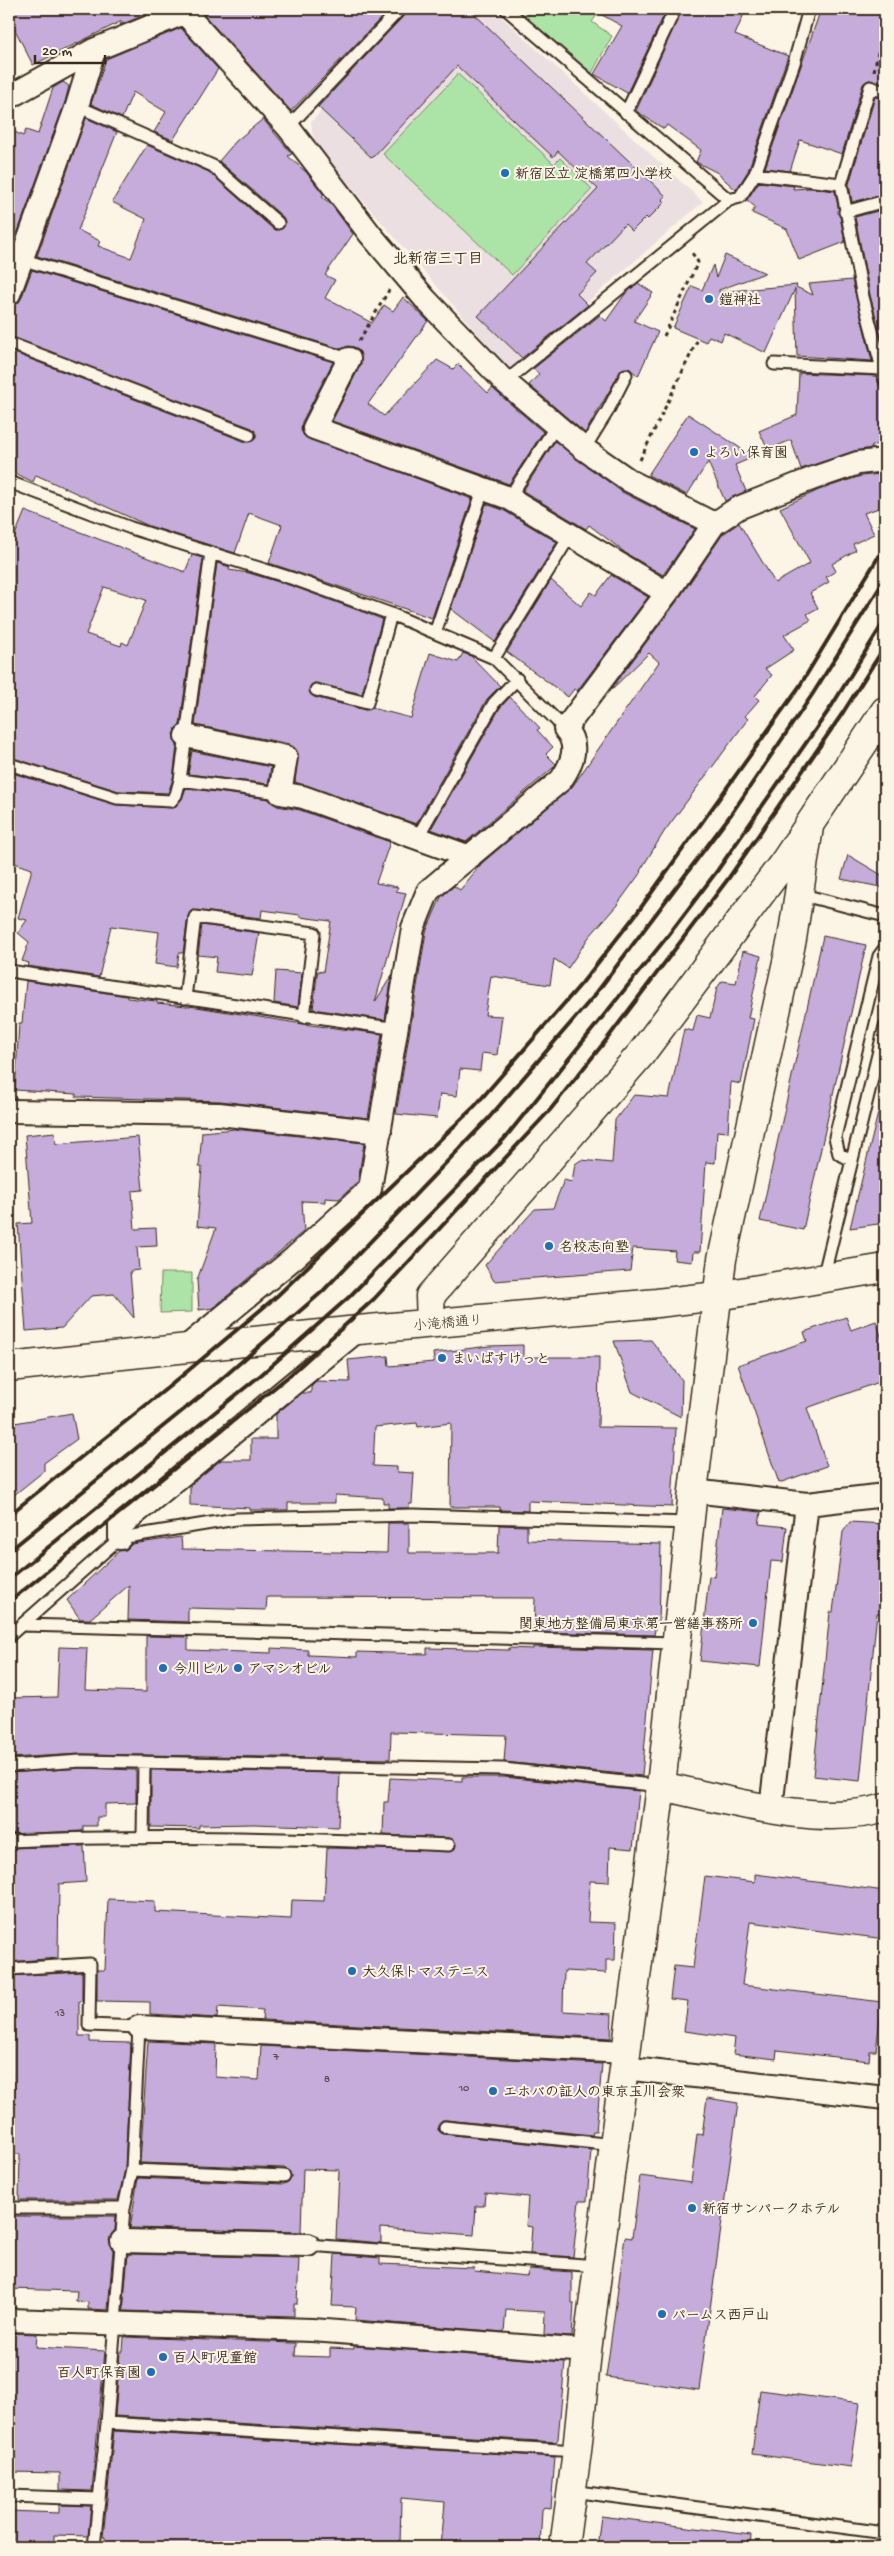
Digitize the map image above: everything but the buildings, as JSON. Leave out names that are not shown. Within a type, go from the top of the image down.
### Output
[{"type":"street","points":[[9,97],[94,50],[183,11],[288,127],[401,270],[505,382],[584,449],[630,481],[714,524]]},
{"type":"street","points":[[9,294],[77,106],[94,50]]},
{"type":"street","points":[[348,359],[314,428],[484,487],[509,498],[667,593]]},
{"type":"street","points":[[184,1349],[294,1258],[370,1189],[413,928],[428,891],[561,780],[573,758],[574,742],[566,729],[667,593],[714,524],[738,508],[814,478],[858,463],[885,460]]},
{"type":"street","points":[[431,1323],[430,1296],[641,1054],[809,827],[885,711]]},
{"type":"street","points":[[186,736],[286,757],[280,793],[303,796],[470,857]]},
{"type":"street","points":[[564,2547],[577,2451],[587,2351],[662,1786],[693,1491],[722,1259],[792,939],[809,827]]},
{"type":"street","points":[[9,1111],[219,1114],[380,1132]]},
{"type":"street","name":"小滝橋通り","points":[[9,1367],[358,1330],[634,1306],[717,1296],[885,1268]]},
{"type":"street","points":[[120,1538],[120,1526],[358,1330]]},
{"type":"street","points":[[693,1491],[807,1504],[885,1494]]},
{"type":"street","points":[[771,1808],[807,1504]]},
{"type":"street","points":[[662,1786],[771,1808],[842,1816],[866,1814],[885,1808]]},
{"type":"street","points":[[138,2026],[625,2060],[885,2098]]},
{"type":"street","points":[[122,2241],[308,2245]]},
{"type":"street","points":[[9,2320],[312,2330],[587,2351]]},
{"type":"lane","points":[[288,127],[400,9]]},
{"type":"lane","points":[[506,9],[626,114],[729,200]]},
{"type":"lane","points":[[626,114],[675,9]]},
{"type":"lane","points":[[505,382],[729,200],[740,197],[755,174],[794,63],[809,9]]},
{"type":"lane","points":[[774,364],[884,374],[863,296],[841,184],[870,87],[885,92]]},
{"type":"lane","points":[[77,106],[212,166],[278,222]]},
{"type":"lane","points":[[755,174],[841,184]]},
{"type":"lane","points":[[846,212],[885,201]]},
{"type":"lane","points":[[21,259],[348,359]]},
{"type":"lane","points":[[9,343],[249,435]]},
{"type":"lane","points":[[584,449],[607,412],[626,375]]},
{"type":"lane","points":[[509,498],[556,426]]},
{"type":"lane","points":[[9,482],[131,528],[391,614],[494,658],[566,729]]},
{"type":"lane","points":[[435,633],[484,487]]},
{"type":"lane","points":[[494,658],[571,534]]},
{"type":"lane","points":[[9,764],[117,798],[171,801],[176,795],[180,780],[193,668],[211,553]]},
{"type":"lane","points":[[316,690],[367,703],[391,614]]},
{"type":"lane","points":[[417,838],[494,703],[517,679]]},
{"type":"lane","points":[[180,780],[280,793]]},
{"type":"lane","points":[[799,894],[885,916]]},
{"type":"lane","points":[[185,998],[195,918],[314,933],[304,1017]]},
{"type":"lane","points":[[852,1160],[839,1154],[836,1147],[836,1137],[879,956],[885,948]]},
{"type":"lane","points":[[9,971],[304,1017],[397,1029]]},
{"type":"lane","points":[[823,1278],[885,1026]]},
{"type":"lane","points":[[9,1636],[120,1538],[236,1519],[412,1515],[690,1523]]},
{"type":"lane","points":[[24,1624],[676,1643]]},
{"type":"lane","points":[[9,1766],[81,1761],[502,1770],[662,1786]]},
{"type":"lane","points":[[143,1838],[144,1762]]},
{"type":"lane","points":[[9,1841],[143,1838],[302,1838],[450,1845]]},
{"type":"lane","points":[[9,1969],[90,1964],[89,2025],[138,2026],[132,2170],[124,2208],[108,2424],[94,2547]]},
{"type":"lane","points":[[445,2127],[614,2145]]},
{"type":"lane","points":[[132,2170],[284,2176]]},
{"type":"lane","points":[[9,2208],[124,2208]]},
{"type":"lane","points":[[308,2245],[598,2266]]},
{"type":"lane","points":[[108,2424],[577,2451]]},
{"type":"lane","points":[[572,2491],[885,2532]]},
{"type":"lane","points":[[9,2496],[98,2499]]},
{"type":"path","points":[[870,87],[885,22]]},
{"type":"path","points":[[664,336],[698,262],[681,238]]},
{"type":"path","points":[[348,359],[401,270]]},
{"type":"path","points":[[630,481],[698,339]]},
{"type":"shaded area","name":"新宿区立 淀橋第四小学校","points":[[410,9],[493,9],[703,202],[509,370],[314,144],[311,122]]},
{"type":"green space","points":[[522,9],[601,9],[592,22],[612,36],[592,73],[520,12]]},
{"type":"green space","points":[[458,74],[554,164],[560,158],[592,189],[512,275],[383,154]]},
{"type":"green space","points":[[161,1273],[192,1273],[192,1312],[160,1313]]},
{"type":"railway","points":[[9,1515],[171,1385],[277,1296],[474,1107],[582,983],[637,913],[799,687],[885,546]]},
{"type":"railway","points":[[9,1551],[218,1382],[323,1291],[487,1120],[594,996],[732,813],[812,695],[885,579]]},
{"type":"railway","points":[[9,1579],[262,1374],[349,1297],[505,1138],[667,937],[717,871],[831,707],[885,620]]},
{"type":"railway","points":[[9,1602],[289,1376],[374,1299],[550,1110],[607,1039],[728,879],[842,714],[885,646]]},
{"type":"place","name":"新宿区立 淀橋第四小学校","points":[[505,173]]},
{"type":"place","name":"鎧神社","points":[[709,299]]},
{"type":"place","name":"よろい保育園","points":[[694,452]]},
{"type":"place","name":"名校志向塾","points":[[549,1246]]},
{"type":"place","name":"まいばすけっと","points":[[442,1358]]},
{"type":"place","name":"関東地方整備局東京第一営繕事務所","points":[[753,1623]]},
{"type":"place","name":"今川ビル","points":[[163,1668]]},
{"type":"place","name":"アマシオビル","points":[[238,1668]]},
{"type":"place","name":"大久保トマステニス","points":[[352,1971]]},
{"type":"place","name":"エホバの証人の東京玉川会衆","points":[[493,2091]]},
{"type":"place","name":"新宿サンパークホテル","points":[[692,2208]]},
{"type":"place","name":"パームス西戸山","points":[[662,2314]]},
{"type":"place","name":"百人町児童館","points":[[163,2357]]},
{"type":"place","name":"百人町保育園","points":[[151,2372]]},
{"type":"district","name":"北新宿三丁目","points":[[438,258]]}]
